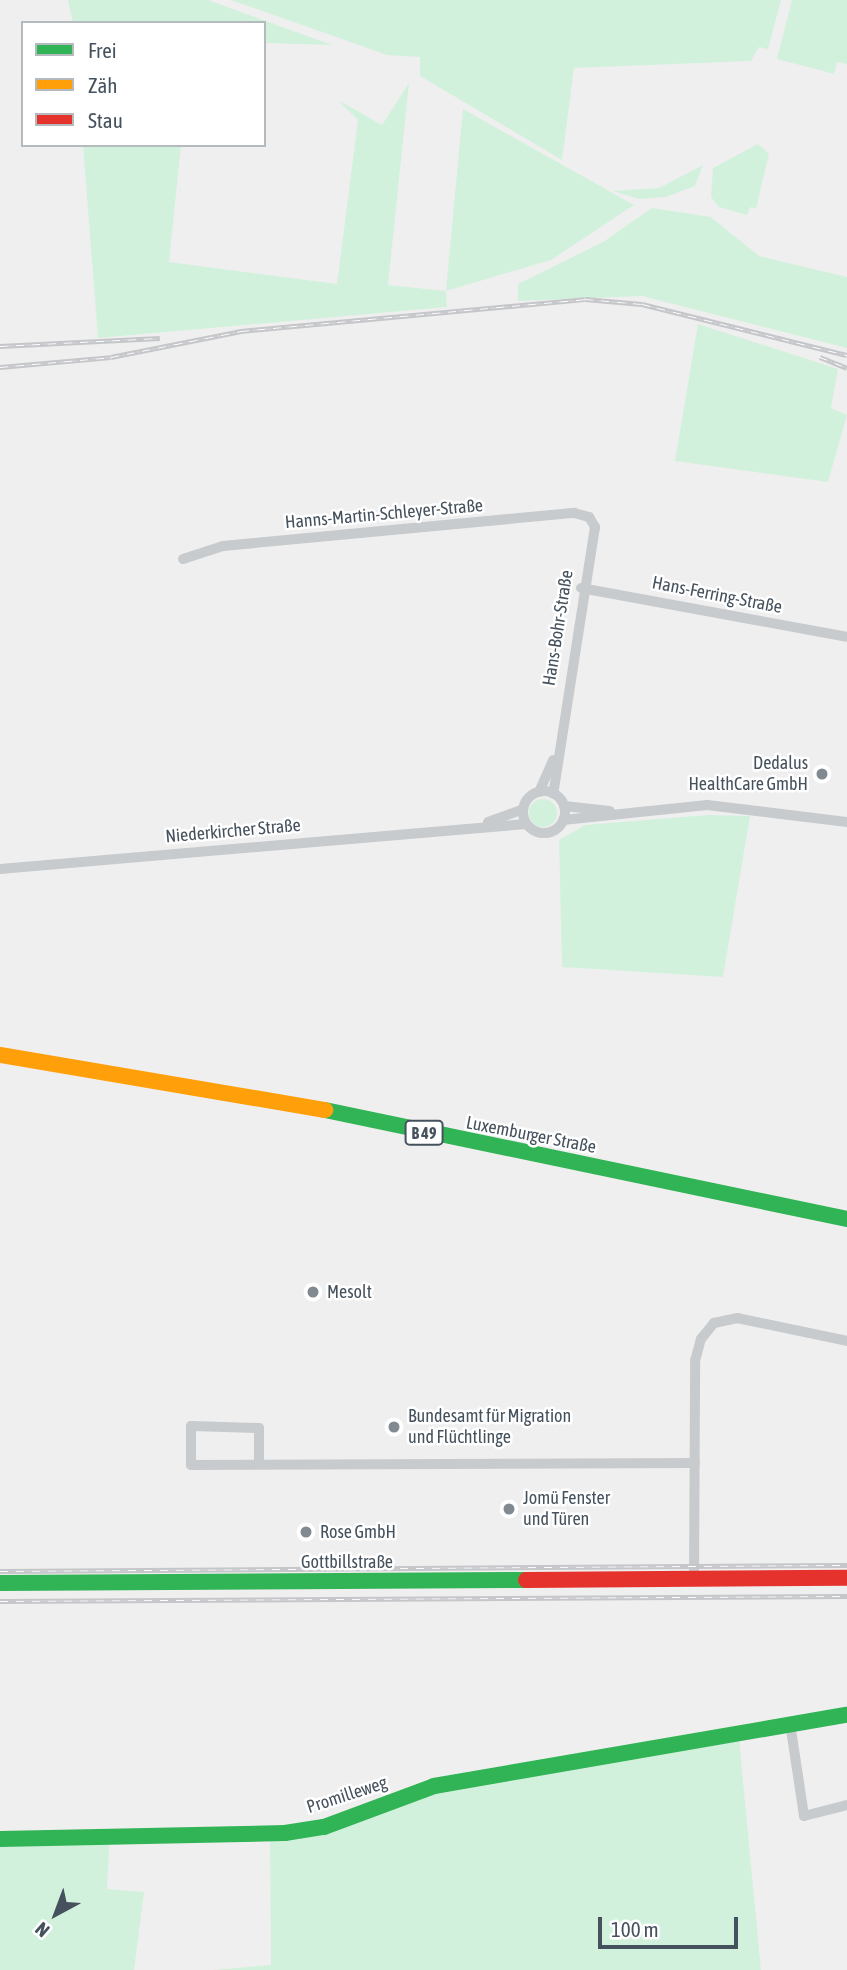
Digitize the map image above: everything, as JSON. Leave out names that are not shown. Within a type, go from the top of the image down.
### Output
[{"type":"street","name":"Hanns-Martin-Schleyer-Straße","points":[[183,559],[223,546],[574,513],[589,517]]},
{"type":"street","name":"Hans-Bohr-Straße","points":[[553,794],[581,588],[595,527],[589,517]]},
{"type":"street","name":"Hans-Ferring-Straße","points":[[581,588],[847,637]]},
{"type":"street","name":"Hans-Bohr-Straße","points":[[539,792],[558,747]]},
{"type":"street","points":[[627,812],[564,806],[553,794],[539,792],[523,809],[527,824],[548,833],[563,820],[627,812],[739,806],[847,822]]},
{"type":"street","points":[[563,820],[564,806]]},
{"type":"street","name":"Niederkircher Straße","points":[[468,827],[523,809]]},
{"type":"street","name":"Niederkircher Straße","points":[[0,869],[527,824]]},
{"type":"street","name":"Luxemburger Straße","points":[[0,1055],[250,1094],[847,1219]]},
{"type":"street","points":[[694,1580],[696,1349],[714,1323],[737,1318],[847,1341]]},
{"type":"street","points":[[260,1464],[259,1428],[191,1426],[191,1465],[695,1463]]},
{"type":"street","name":"Gottbillstraße","points":[[0,1583],[847,1578]]},
{"type":"street","name":"Promilleweg","points":[[0,1839],[285,1833],[324,1827],[434,1786],[847,1715]]},
{"type":"street","points":[[790,1723],[804,1816],[847,1805]]},
{"type":"green space","points":[[68,0],[208,0],[266,21],[73,21]]},
{"type":"green space","points":[[231,0],[781,0],[768,49],[759,47],[751,61],[574,68],[562,160],[420,76],[420,57],[387,55]]},
{"type":"green space","points":[[792,0],[847,0],[847,64],[837,62],[834,74],[777,59]]},
{"type":"green space","points":[[266,21],[332,45],[266,43]]},
{"type":"green space","points":[[409,83],[388,285],[446,291],[447,307],[98,338],[83,147],[181,147],[169,262],[337,284],[358,120],[338,100],[382,125]]},
{"type":"green space","points":[[463,109],[634,205],[551,260],[446,291]]},
{"type":"green space","points":[[758,144],[769,154],[756,209],[750,207],[747,215],[719,207],[711,197],[713,168]]},
{"type":"green space","points":[[703,165],[695,186],[666,197],[639,199],[613,191],[659,188]]},
{"type":"green space","points":[[652,208],[711,217],[759,256],[847,277],[847,348],[642,296],[518,301],[518,284],[603,242]]},
{"type":"green space","points":[[698,324],[838,369],[831,408],[847,415],[828,482],[675,461]]},
{"type":"green space","points":[[543,799],[553,803],[557,813],[553,823],[543,827],[533,823],[529,813],[533,803]]},
{"type":"green space","points":[[707,815],[750,816],[723,977],[562,967],[559,840],[585,825]]},
{"type":"green space","points":[[739,1739],[761,1970],[213,1970],[271,1965],[270,1838],[439,1787]]},
{"type":"green space","points":[[110,1833],[107,1889],[144,1892],[134,1970],[0,1970],[0,1835]]},
{"type":"railway","points":[[0,367],[111,357],[241,331],[585,299],[642,304],[847,355]]},
{"type":"railway","points":[[0,346],[160,338]]},
{"type":"railway","points":[[820,357],[847,368]]},
{"type":"railway","points":[[0,1571],[847,1565]]},
{"type":"railway","points":[[0,1601],[847,1596]]},
{"type":"traffic: fast","points":[[325,1110],[847,1219]]},
{"type":"traffic: fast","points":[[0,1583],[526,1580]]},
{"type":"traffic: fast","points":[[0,1839],[285,1833],[324,1827],[434,1786],[847,1715]]},
{"type":"traffic: slow","points":[[0,1055],[325,1110]]},
{"type":"traffic: jam","points":[[526,1580],[847,1578]]},
{"type":"place","name":"Dedalus HealthCare GmbH","points":[[822,774]]},
{"type":"place","name":"Mesolt","points":[[313,1292]]},
{"type":"place","name":"Bundesamt für Migration und Flüchtlinge","points":[[394,1427]]},
{"type":"place","name":"Jomü Fenster und Türen","points":[[509,1509]]},
{"type":"place","name":"Rose GmbH","points":[[306,1532]]}]
